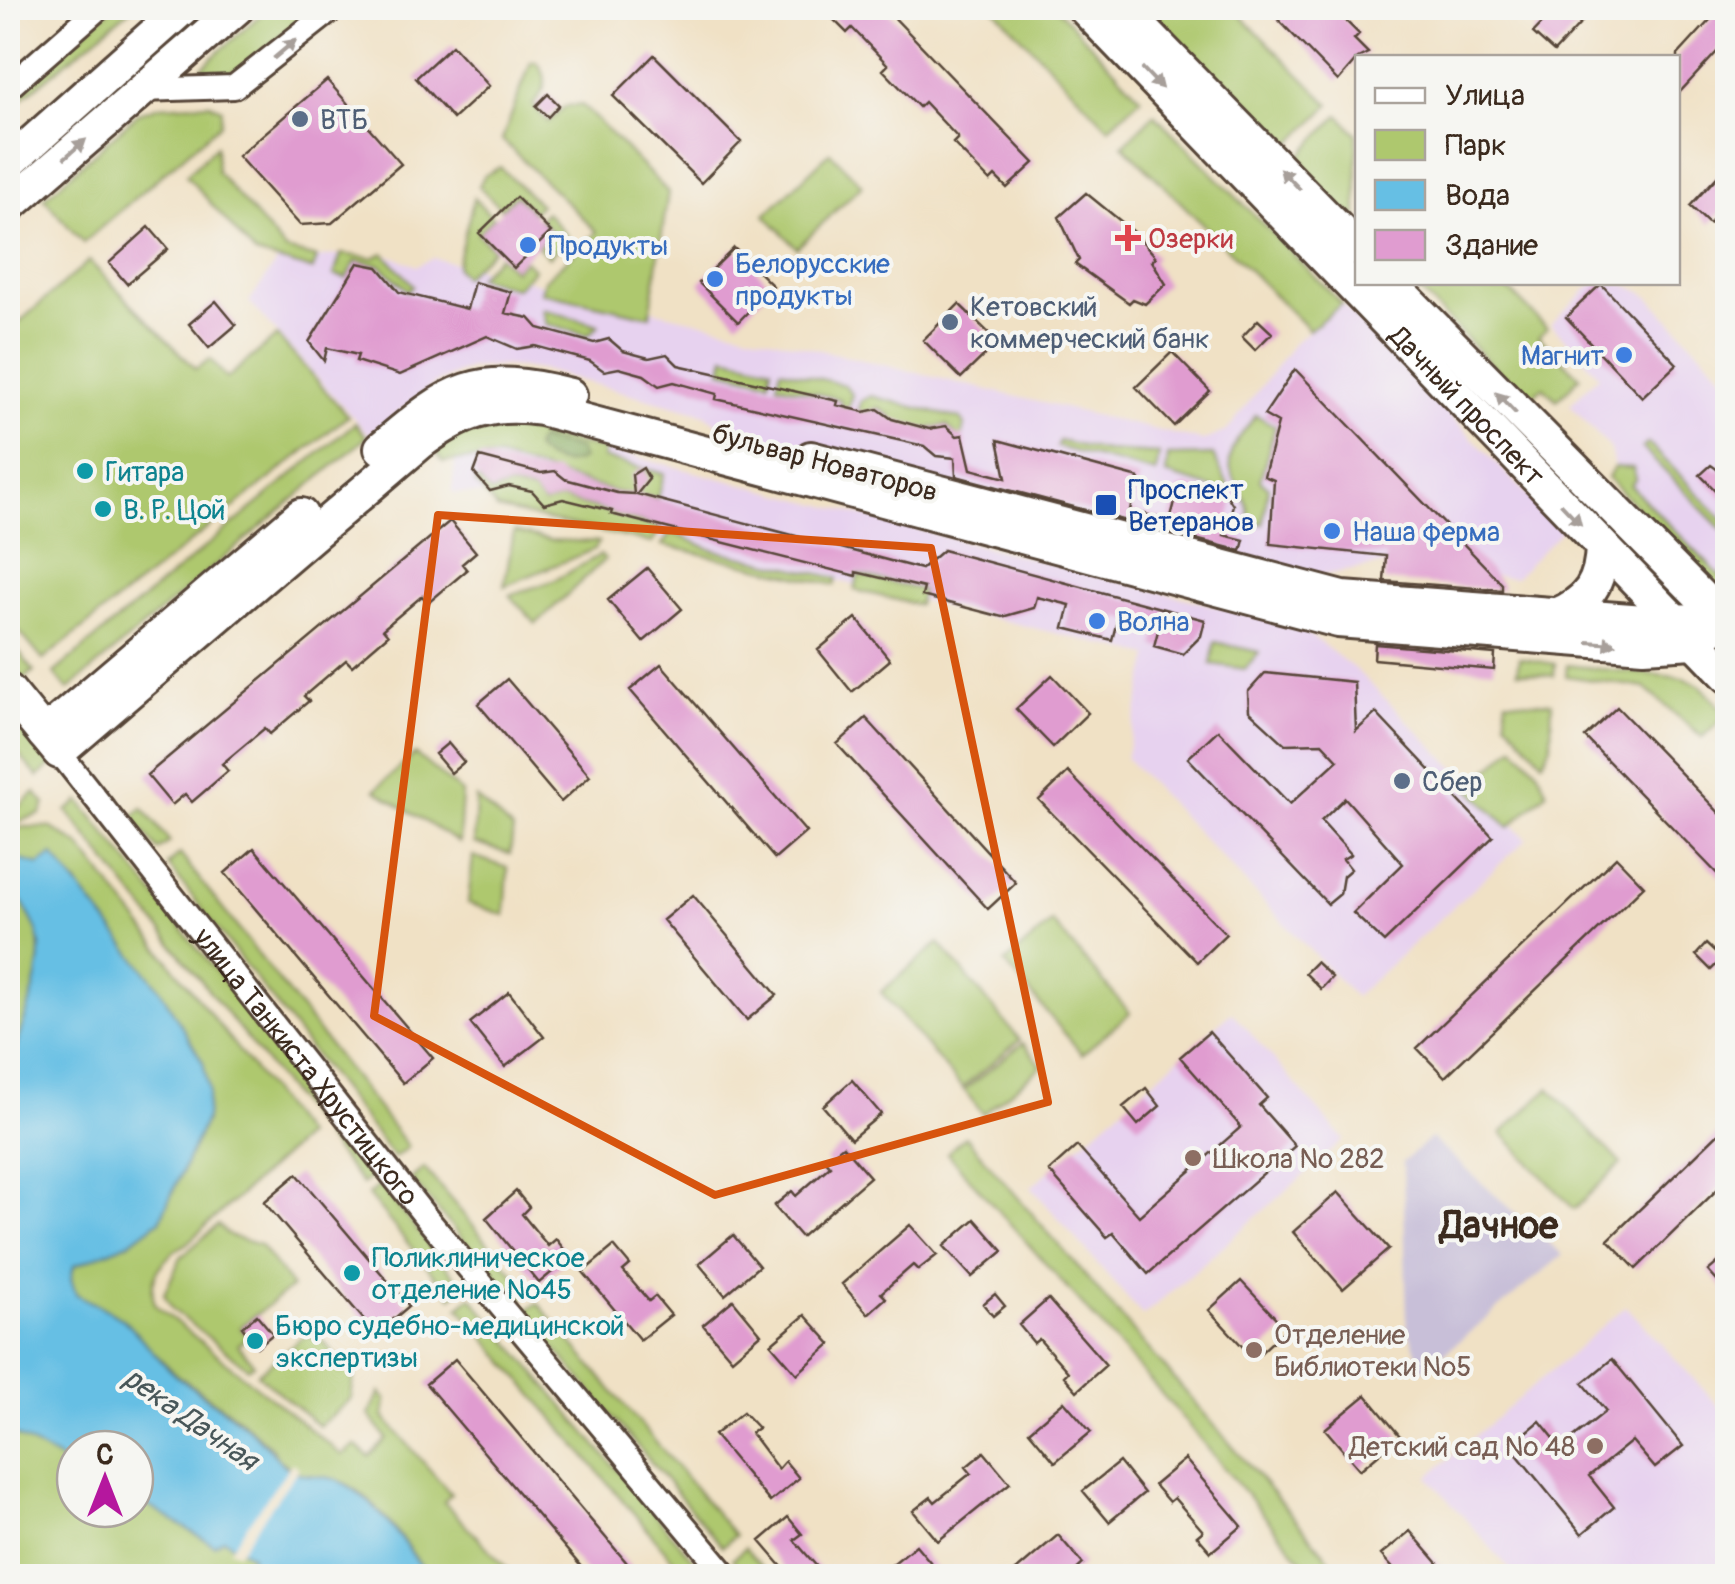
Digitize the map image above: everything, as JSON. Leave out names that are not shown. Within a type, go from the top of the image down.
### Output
[{"type":"street","points":[[8,88],[99,8]]},
{"type":"street","points":[[8,164],[183,8]]},
{"type":"street","points":[[8,208],[236,8]]},
{"type":"street","points":[[142,90],[234,87],[334,8]]},
{"type":"street","name":"Дачный проспект","points":[[1084,8],[1728,676]]},
{"type":"street","points":[[1122,8],[1355,246]]},
{"type":"street","name":"Дачный проспект","points":[[1393,285],[1726,621]]},
{"type":"street","name":"бульвар Новаторов","points":[[52,743],[413,420],[440,401],[492,382],[525,383],[1318,593],[1383,603],[1556,615],[1684,631]]},
{"type":"street","name":"бульвар Новаторов","points":[[52,743],[420,443],[453,419],[496,405],[541,410],[1338,621],[1606,643],[1684,631]]},
{"type":"street","points":[[1556,615],[1580,605],[1590,594],[1601,572],[1602,546]]},
{"type":"street","points":[[1684,631],[1726,621]]},
{"type":"street","name":"улица Танкиста Хрустицкого","points":[[8,690],[436,1230],[727,1576]]},
{"type":"highlighted area","points":[[438,515],[931,548],[1048,1102],[715,1195],[374,1016]]},
{"type":"shaded area","points":[[285,250],[317,258],[341,254],[373,258],[384,253],[417,266],[433,258],[1203,441],[1227,431],[1295,342],[1342,304],[1562,530],[1515,578],[1386,564],[1288,577],[726,431],[705,414],[542,370],[502,366],[470,368],[436,383],[369,435],[249,302]]},
{"type":"shaded area","points":[[1592,285],[1626,285],[1646,294],[1727,379],[1727,590],[1715,586],[1608,478],[1614,467],[1610,448],[1570,405],[1599,375],[1551,324]]},
{"type":"shaded area","points":[[512,425],[1301,628],[1356,670],[1527,839],[1355,997],[1126,758],[1150,656],[482,495],[452,493],[458,440],[490,426]]},
{"type":"shaded area","name":"Школа № 282","points":[[1232,1012],[1344,1140],[1143,1316],[1031,1187]]},
{"type":"shaded area","points":[[1431,1138],[1563,1255],[1423,1371],[1407,1326],[1403,1162]]},
{"type":"shaded area","name":"Детский сад № 48","points":[[1626,1306],[1727,1415],[1727,1576],[1516,1576],[1428,1477]]},
{"type":"green space","points":[[112,8],[132,8],[8,110],[8,98]]},
{"type":"green space","points":[[268,8],[316,8],[242,69],[202,78],[202,67]]},
{"type":"green space","points":[[994,8],[1056,8],[1141,98],[1109,128]]},
{"type":"green space","points":[[1142,8],[1233,8],[1330,105],[1283,151]]},
{"type":"green space","points":[[531,62],[537,62],[545,80],[533,105],[548,122],[565,107],[582,105],[668,192],[650,316],[541,292],[544,280],[597,232],[502,140]]},
{"type":"green space","points":[[209,103],[222,109],[220,124],[83,243],[44,198],[139,113],[159,106]]},
{"type":"green space","points":[[1154,114],[1342,304],[1309,330],[1123,145]]},
{"type":"green space","points":[[1339,115],[1355,132],[1355,225],[1294,162]]},
{"type":"green space","points":[[216,146],[217,172],[285,250],[317,258],[313,270],[255,254],[186,175]]},
{"type":"green space","points":[[830,152],[862,185],[797,248],[765,215]]},
{"type":"green space","points":[[500,167],[540,205],[533,212],[516,195],[501,209],[479,186],[484,176]]},
{"type":"green space","points":[[474,198],[493,218],[478,234],[493,249],[463,277],[456,267]]},
{"type":"green space","points":[[546,212],[568,237],[549,257],[538,247],[552,232],[539,219]]},
{"type":"green space","points":[[384,253],[413,285],[408,291],[380,265],[356,261],[346,278],[334,275],[341,254],[373,258]]},
{"type":"green space","points":[[498,256],[514,270],[525,260],[534,269],[516,288],[477,277]]},
{"type":"green space","points":[[89,261],[196,369],[210,359],[227,378],[277,336],[348,416],[43,660],[8,618],[8,332]]},
{"type":"green space","points":[[1414,285],[1504,285],[1547,328],[1539,337],[1580,377],[1557,400],[1543,387],[1527,401]]},
{"type":"green space","points":[[542,309],[599,325],[588,335],[546,324]]},
{"type":"green space","points":[[725,356],[772,367],[769,381],[722,370]]},
{"type":"green space","points":[[781,369],[845,385],[852,394],[847,413],[842,411],[840,399],[777,384]]},
{"type":"green space","points":[[871,396],[961,419],[965,425],[961,441],[947,425],[927,429],[893,425],[891,416],[879,408],[857,416],[861,401]]},
{"type":"green space","points":[[1256,415],[1275,426],[1260,480],[1268,487],[1263,524],[1248,521],[1247,504],[1230,466],[1233,447]]},
{"type":"green space","points":[[355,423],[367,437],[68,690],[54,673]]},
{"type":"green space","points":[[489,425],[511,426],[605,450],[603,458],[664,474],[658,498],[616,492],[497,457],[443,462],[434,448],[454,435]]},
{"type":"green space","points":[[539,439],[579,449],[582,459],[570,463],[551,460],[535,449]]},
{"type":"green space","points":[[1059,441],[1105,451],[1159,454],[1156,473],[1057,447]]},
{"type":"green space","points":[[1648,443],[1727,523],[1727,534],[1642,448]]},
{"type":"green space","points":[[1213,455],[1228,485],[1225,492],[1166,474],[1168,456]]},
{"type":"green space","points":[[1614,467],[1633,468],[1636,478],[1631,486],[1727,583],[1727,590],[1715,586],[1608,478]]},
{"type":"green space","points":[[478,480],[491,493],[509,487],[533,492],[544,504],[562,499],[661,528],[652,543],[497,509],[475,483]]},
{"type":"green space","points":[[514,532],[548,540],[599,542],[595,549],[504,586]]},
{"type":"green space","points":[[671,532],[713,550],[837,578],[835,585],[662,545]]},
{"type":"green space","points":[[600,555],[605,559],[536,624],[510,595],[553,581]]},
{"type":"green space","points":[[858,575],[922,590],[918,605],[855,590]]},
{"type":"green space","points":[[8,639],[34,671],[20,682],[8,667]]},
{"type":"green space","points":[[1215,642],[1259,652],[1245,669],[1211,664]]},
{"type":"green space","points":[[1519,658],[1555,664],[1554,676],[1517,672]]},
{"type":"green space","points":[[1567,665],[1684,678],[1701,686],[1727,715],[1702,737],[1645,688],[1566,676]]},
{"type":"green space","points":[[1506,700],[1552,703],[1551,745],[1543,762],[1506,720]]},
{"type":"green space","points":[[8,715],[52,765],[38,777],[8,742]]},
{"type":"green space","points":[[1514,746],[1537,769],[1547,792],[1509,827],[1469,788]]},
{"type":"green space","points":[[415,754],[462,793],[459,843],[375,790]]},
{"type":"green space","points":[[35,792],[45,804],[41,814],[8,825],[8,817]]},
{"type":"green space","points":[[476,798],[513,830],[510,854],[474,843]]},
{"type":"green space","points":[[80,801],[329,1113],[315,1125],[67,811]]},
{"type":"green space","points":[[143,808],[170,842],[158,850],[132,817]]},
{"type":"green space","points":[[50,827],[79,845],[305,1136],[164,1262],[153,1287],[156,1306],[342,1455],[356,1445],[369,1457],[387,1439],[369,1415],[380,1392],[386,1400],[384,1417],[451,1494],[444,1502],[514,1576],[429,1576],[392,1526],[361,1494],[325,1477],[305,1478],[278,1459],[273,1449],[237,1417],[176,1374],[113,1313],[76,1294],[71,1279],[74,1266],[131,1242],[160,1220],[206,1118],[76,882],[39,865],[25,865],[14,889],[35,925],[40,953],[31,1011],[8,1083],[8,830]]},
{"type":"green space","points":[[180,854],[408,1147],[394,1158],[168,865]]},
{"type":"green space","points":[[473,856],[508,868],[505,915],[468,903]]},
{"type":"green space","points":[[1052,922],[1130,1013],[1082,1054],[1005,963]]},
{"type":"green space","points":[[939,943],[1020,1040],[962,1088],[881,992]]},
{"type":"green space","points":[[1023,1043],[1042,1066],[983,1114],[964,1090]]},
{"type":"green space","points":[[1549,1088],[1621,1164],[1574,1209],[1502,1133]]},
{"type":"green space","points":[[335,1127],[373,1175],[362,1184],[323,1136]]},
{"type":"green space","points":[[965,1136],[1344,1576],[1315,1576],[1168,1401],[947,1153]]},
{"type":"green space","points":[[424,1168],[530,1293],[516,1302],[411,1179]]},
{"type":"green space","points":[[380,1185],[463,1287],[452,1297],[368,1195]]},
{"type":"green space","points":[[218,1225],[229,1236],[260,1245],[292,1287],[240,1327],[247,1337],[238,1345],[254,1364],[248,1368],[173,1310],[164,1294],[181,1257]]},
{"type":"green space","points":[[471,1297],[707,1576],[687,1576],[459,1307]]},
{"type":"green space","points":[[538,1303],[735,1536],[722,1546],[524,1312]]},
{"type":"green space","points":[[305,1335],[320,1338],[354,1376],[351,1399],[319,1426],[257,1374]]},
{"type":"green space","points":[[8,1431],[55,1457],[55,1529],[155,1529],[155,1510],[214,1544],[224,1539],[251,1556],[251,1566],[265,1576],[8,1576]]},
{"type":"green space","points":[[745,1548],[769,1576],[747,1576],[732,1559]]},
{"type":"water","name":"река Дачная","points":[[53,855],[158,986],[203,1062],[209,1089],[206,1118],[160,1220],[131,1242],[74,1266],[71,1279],[76,1294],[123,1320],[170,1370],[243,1424],[285,1466],[302,1474],[338,1481],[360,1494],[429,1576],[265,1576],[251,1566],[251,1556],[224,1539],[214,1545],[155,1510],[155,1429],[55,1429],[55,1457],[8,1431],[8,1088],[35,984],[40,948],[34,924],[11,881],[9,869],[11,857],[39,865]]},
{"type":"pier","points":[[292,1463],[299,1468],[238,1553],[230,1549]]},
{"type":"building","points":[[822,8],[885,8],[1034,163],[1007,188],[995,176],[990,181],[953,143],[958,138],[924,102],[919,107],[883,70],[888,65],[852,28],[847,33]]},
{"type":"building","points":[[1267,8],[1333,8],[1359,34],[1354,39],[1368,53],[1355,55],[1355,61],[1338,81]]},
{"type":"building","points":[[1557,8],[1595,8],[1554,52],[1533,33]]},
{"type":"building","points":[[1721,8],[1728,8],[1728,40],[1680,92],[1678,55]]},
{"type":"building","points":[[452,45],[489,86],[453,119],[416,78]]},
{"type":"building","points":[[654,55],[741,142],[701,183],[613,96]]},
{"type":"building","points":[[327,80],[401,164],[332,223],[300,225],[238,156]]},
{"type":"building","points":[[548,94],[559,105],[548,117],[536,106]]},
{"type":"building","points":[[1728,165],[1728,205],[1709,224],[1690,206]]},
{"type":"building","points":[[1086,193],[1134,232],[1156,257],[1152,261],[1166,284],[1145,304],[1133,299],[1129,303],[1075,264],[1079,260],[1059,217]]},
{"type":"building","points":[[516,197],[551,232],[514,268],[479,233]]},
{"type":"building","points":[[149,227],[168,249],[127,284],[109,263]]},
{"type":"building","points":[[734,248],[773,286],[738,322],[699,283]]},
{"type":"building","points":[[358,263],[378,267],[399,292],[467,309],[474,282],[511,292],[505,313],[529,318],[538,328],[594,343],[609,339],[623,351],[649,358],[667,354],[678,365],[838,401],[837,405],[864,412],[878,409],[892,419],[929,429],[946,426],[957,436],[963,435],[971,469],[1006,478],[998,440],[1139,478],[1130,510],[1170,521],[1178,490],[1186,486],[1228,497],[1233,505],[1224,535],[1244,540],[1241,551],[956,476],[955,458],[936,456],[924,446],[716,399],[717,394],[674,382],[659,386],[644,375],[619,368],[604,371],[590,361],[535,346],[517,349],[487,336],[400,375],[356,361],[358,355],[327,348],[324,361],[309,342]]},
{"type":"building","points":[[1602,285],[1677,364],[1642,397],[1566,317]]},
{"type":"building","points":[[216,301],[236,325],[209,348],[189,324]]},
{"type":"building","points":[[959,304],[998,342],[961,378],[923,340]]},
{"type":"building","points":[[1258,320],[1272,333],[1255,350],[1242,337]]},
{"type":"building","points":[[1172,352],[1210,391],[1174,426],[1136,387]]},
{"type":"building","points":[[1295,369],[1502,584],[1502,590],[1384,581],[1386,556],[1270,544],[1274,480],[1264,476],[1278,423],[1264,415]]},
{"type":"building","points":[[480,457],[541,473],[555,471],[565,479],[617,493],[634,494],[632,475],[643,468],[649,479],[637,494],[921,569],[943,550],[1205,620],[1201,636],[1183,654],[1154,646],[1159,627],[1118,617],[1112,640],[1064,628],[1070,605],[1037,597],[1034,608],[1002,617],[922,596],[924,588],[856,572],[856,576],[611,514],[612,511],[563,499],[544,504],[532,491],[509,486],[490,491],[474,473]]},
{"type":"building","points":[[1728,461],[1728,503],[1700,475],[1711,465],[1718,470]]},
{"type":"building","points":[[450,521],[476,552],[462,564],[467,570],[428,603],[422,596],[383,629],[388,635],[352,666],[346,660],[304,696],[309,701],[270,734],[265,728],[222,764],[228,771],[192,802],[185,794],[172,805],[147,775]]},
{"type":"building","points":[[647,568],[682,609],[643,642],[608,600]]},
{"type":"building","points":[[856,618],[890,660],[852,692],[818,650]]},
{"type":"building","points":[[1375,644],[1495,654],[1494,670],[1374,659]]},
{"type":"building","points":[[661,664],[806,832],[775,859],[630,690]]},
{"type":"building","points":[[1265,673],[1354,682],[1356,731],[1376,713],[1493,837],[1384,942],[1353,913],[1403,864],[1345,798],[1321,821],[1351,854],[1343,859],[1351,869],[1343,876],[1340,894],[1328,904],[1188,758],[1218,730],[1290,804],[1338,760],[1322,743],[1285,744],[1249,711],[1248,692]]},
{"type":"building","points":[[1052,675],[1088,713],[1053,747],[1016,709]]},
{"type":"building","points":[[507,679],[590,776],[561,802],[478,704]]},
{"type":"building","points":[[1617,707],[1728,822],[1728,885],[1585,737]]},
{"type":"building","points":[[866,718],[1016,883],[988,909],[837,744]]},
{"type":"building","points":[[448,743],[464,762],[451,773],[435,754]]},
{"type":"building","points":[[1068,772],[1226,934],[1197,962],[1039,800]]},
{"type":"building","points":[[254,848],[433,1058],[403,1083],[225,873]]},
{"type":"building","points":[[1616,857],[1644,886],[1445,1077],[1417,1048]]},
{"type":"building","points":[[693,895],[777,995],[747,1020],[663,920]]},
{"type":"building","points":[[1706,944],[1722,959],[1711,970],[1696,955]]},
{"type":"building","points":[[1316,962],[1332,977],[1321,989],[1305,973]]},
{"type":"building","points":[[509,992],[544,1037],[505,1067],[470,1023]]},
{"type":"building","points":[[1209,1032],[1267,1098],[1259,1105],[1295,1146],[1148,1274],[1113,1233],[1107,1237],[1049,1171],[1077,1146],[1139,1216],[1241,1127],[1180,1057]]},
{"type":"building","points":[[852,1080],[881,1114],[851,1139],[823,1106]]},
{"type":"building","points":[[1146,1088],[1160,1106],[1138,1125],[1123,1107]]},
{"type":"building","points":[[1728,1124],[1728,1179],[1636,1269],[1608,1240]]},
{"type":"building","points":[[843,1146],[870,1177],[801,1237],[774,1206],[792,1191],[796,1196],[830,1166],[825,1160]]},
{"type":"building","name":"Поликлиническое отделение №45","points":[[297,1174],[409,1306],[376,1334],[264,1202]]},
{"type":"building","points":[[516,1191],[529,1207],[522,1214],[548,1246],[556,1239],[570,1257],[539,1283],[486,1218]]},
{"type":"building","points":[[1338,1192],[1389,1249],[1343,1289],[1293,1232]]},
{"type":"building","points":[[975,1219],[1003,1251],[972,1277],[944,1246]]},
{"type":"building","points":[[910,1225],[937,1255],[918,1270],[913,1265],[881,1293],[886,1298],[868,1314],[842,1284]]},
{"type":"building","points":[[733,1235],[759,1266],[725,1295],[699,1264]]},
{"type":"building","points":[[614,1246],[630,1265],[623,1271],[649,1301],[655,1296],[671,1315],[640,1340],[583,1272]]},
{"type":"building","points":[[1728,1254],[1728,1293],[1708,1271]]},
{"type":"building","points":[[1241,1281],[1286,1329],[1254,1359],[1209,1310]]},
{"type":"building","points":[[995,1294],[1005,1306],[993,1316],[983,1304]]},
{"type":"building","points":[[1048,1299],[1106,1365],[1077,1391],[1064,1376],[1068,1372],[1039,1339],[1034,1343],[1019,1325]]},
{"type":"building","points":[[733,1300],[761,1334],[732,1359],[703,1325]]},
{"type":"building","name":"Бюро судебно-медицинской экспертизы","points":[[257,1315],[273,1334],[257,1347],[242,1327]]},
{"type":"building","points":[[805,1315],[831,1344],[797,1374],[771,1344]]},
{"type":"building","points":[[455,1359],[638,1576],[589,1576],[426,1384]]},
{"type":"building","points":[[1612,1359],[1683,1446],[1655,1468],[1632,1441],[1589,1476],[1614,1507],[1582,1534],[1510,1446],[1540,1421],[1561,1447],[1606,1411],[1583,1383]]},
{"type":"building","points":[[1366,1395],[1400,1436],[1360,1470],[1325,1429]]},
{"type":"building","points":[[1064,1401],[1091,1432],[1055,1462],[1029,1431]]},
{"type":"building","points":[[743,1412],[758,1428],[751,1433],[778,1469],[785,1461],[799,1478],[770,1502],[714,1435]]},
{"type":"building","points":[[984,1452],[1010,1483],[938,1541],[913,1511],[931,1497],[935,1502],[971,1473],[966,1467]]},
{"type":"building","points":[[1185,1459],[1242,1526],[1211,1552],[1197,1536],[1203,1531],[1174,1498],[1169,1502],[1154,1485]]},
{"type":"building","points":[[1119,1462],[1144,1493],[1109,1522],[1083,1491]]},
{"type":"building","points":[[788,1517],[802,1534],[794,1540],[825,1576],[790,1576],[760,1541]]},
{"type":"building","points":[[1410,1531],[1449,1576],[1400,1576],[1381,1555]]},
{"type":"building","points":[[1058,1535],[1083,1564],[1070,1576],[1010,1576]]},
{"type":"building","points":[[916,1545],[942,1576],[878,1576]]},
{"type":"place","name":"ВТБ","points":[[300,119]]},
{"type":"place","name":"Озерки","points":[[1128,238]]},
{"type":"place","name":"Продукты","points":[[528,245]]},
{"type":"place","name":"Белорусские продукты","points":[[715,279]]},
{"type":"place","name":"Кетовский коммерческий банк","points":[[950,322]]},
{"type":"place","name":"Магнит","points":[[1624,355]]},
{"type":"place","name":"Гитара","points":[[85,471]]},
{"type":"place","name":"Проспект Ветеранов","points":[[1106,505]]},
{"type":"place","name":"В. Р. Цой","points":[[103,509]]},
{"type":"place","name":"Наша ферма","points":[[1332,531]]},
{"type":"place","name":"Волна","points":[[1097,621]]},
{"type":"place","name":"Сбер","points":[[1402,781]]},
{"type":"place","name":"Школа № 282","points":[[1193,1158]]},
{"type":"place","name":"Поликлиническое отделение №45","points":[[352,1273]]},
{"type":"place","name":"Бюро судебно-медицинской экспертизы","points":[[255,1341]]},
{"type":"place","name":"Отделение Библиотеки №5","points":[[1254,1350]]},
{"type":"place","name":"Детский сад № 48","points":[[1595,1446]]},
{"type":"district","name":"Дачное","points":[[1499,1225]]}]
